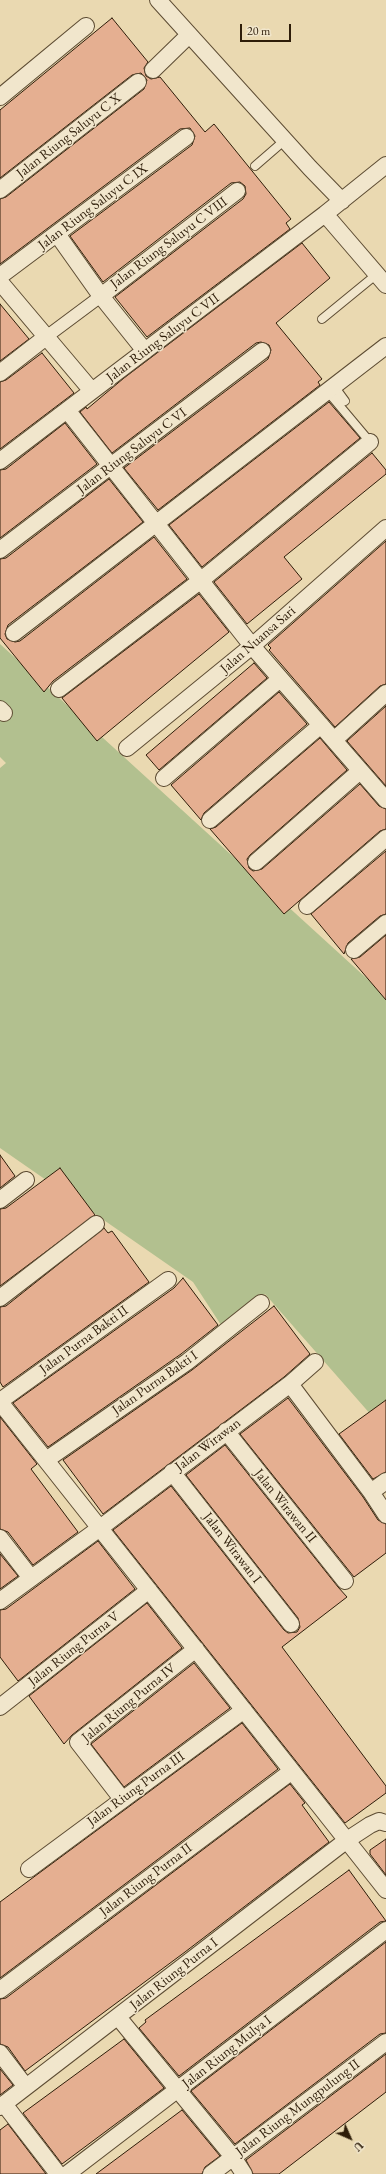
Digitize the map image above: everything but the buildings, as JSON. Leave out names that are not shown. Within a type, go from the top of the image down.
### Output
[{"type":"street","points":[[158,0],[342,201]]},
{"type":"street","points":[[0,97],[86,26]]},
{"type":"street","points":[[152,70],[189,35]]},
{"type":"street","name":"Jalan Riung Saluyu C X","points":[[0,190],[138,82]]},
{"type":"street","name":"Jalan Riung Saluyu C IX","points":[[1,282],[57,234],[186,137]]},
{"type":"street","name":"Jalan Riung Saluyu C VII","points":[[0,461],[386,166]]},
{"type":"street","name":"Jalan Riung Saluyu C VIII","points":[[101,296],[237,191]]},
{"type":"street","points":[[325,214],[382,280]]},
{"type":"street","points":[[57,234],[101,296],[144,351]]},
{"type":"street","points":[[1,282],[92,392]]},
{"type":"street","points":[[0,373],[101,296]]},
{"type":"street","points":[[14,633],[386,346]]},
{"type":"street","name":"Jalan Riung Saluyu C VI","points":[[0,550],[262,351]]},
{"type":"street","points":[[67,410],[252,646],[386,800]]},
{"type":"street","points":[[59,689],[200,581],[370,442]]},
{"type":"street","name":"Jalan Nuansa Sari","points":[[127,748],[252,646],[386,528]]},
{"type":"street","points":[[164,778],[280,679]]},
{"type":"street","points":[[334,740],[386,693]]},
{"type":"street","points":[[210,820],[321,725]]},
{"type":"street","points":[[256,862],[360,771]]},
{"type":"street","points":[[308,906],[386,838]]},
{"type":"street","points":[[354,950],[386,923]]},
{"type":"street","points":[[0,1200],[26,1180]]},
{"type":"street","points":[[0,1298],[96,1224]]},
{"type":"street","name":"Jalan Purna Bakti II","points":[[0,1402],[168,1280]]},
{"type":"street","name":"Jalan Purna Bakti I","points":[[46,1460],[187,1362],[261,1302]]},
{"type":"street","name":"Jalan Wirawan","points":[[0,1601],[100,1528],[290,1384],[315,1362]]},
{"type":"street","points":[[290,1384],[371,1492],[386,1515]]},
{"type":"street","points":[[0,1402],[386,1890]]},
{"type":"street","name":"Jalan Wirawan II","points":[[226,1431],[345,1581]]},
{"type":"street","name":"Jalan Wirawan I","points":[[172,1472],[291,1624]]},
{"type":"street","points":[[371,1492],[386,1481]]},
{"type":"street","points":[[0,1538],[30,1578]]},
{"type":"street","name":"Jalan Riung Purna V","points":[[0,1707],[149,1590]]},
{"type":"street","name":"Jalan Riung Purna IV","points":[[122,1799],[78,1742],[196,1649]]},
{"type":"street","name":"Jalan Riung Purna III","points":[[29,1869],[244,1710]]},
{"type":"street","name":"Jalan Riung Purna II","points":[[0,1990],[292,1771]]},
{"type":"street","name":"Jalan Riung Purna I","points":[[2,2105],[347,1840],[370,1824],[379,1821],[386,1823]]},
{"type":"street","name":"Jalan Riung Mulya I","points":[[67,2174],[386,1930]]},
{"type":"street","points":[[118,2017],[233,2157],[244,2174]]},
{"type":"street","name":"Jalan Riung Mungpulung II","points":[[211,2174],[386,2042]]},
{"type":"street","points":[[0,2052],[26,2087]]},
{"type":"street","points":[[2,2105],[58,2174]]},
{"type":"lane","points":[[255,166],[285,140]]},
{"type":"lane","points":[[322,319],[382,280]]},
{"type":"lane","points":[[331,389],[345,401]]},
{"type":"lane","points":[[331,389],[370,442]]},
{"type":"green space","points":[[0,644],[386,996],[386,1406],[372,1416],[265,1294],[223,1328],[193,1282],[0,1148],[0,768],[6,763],[0,757]]}]
